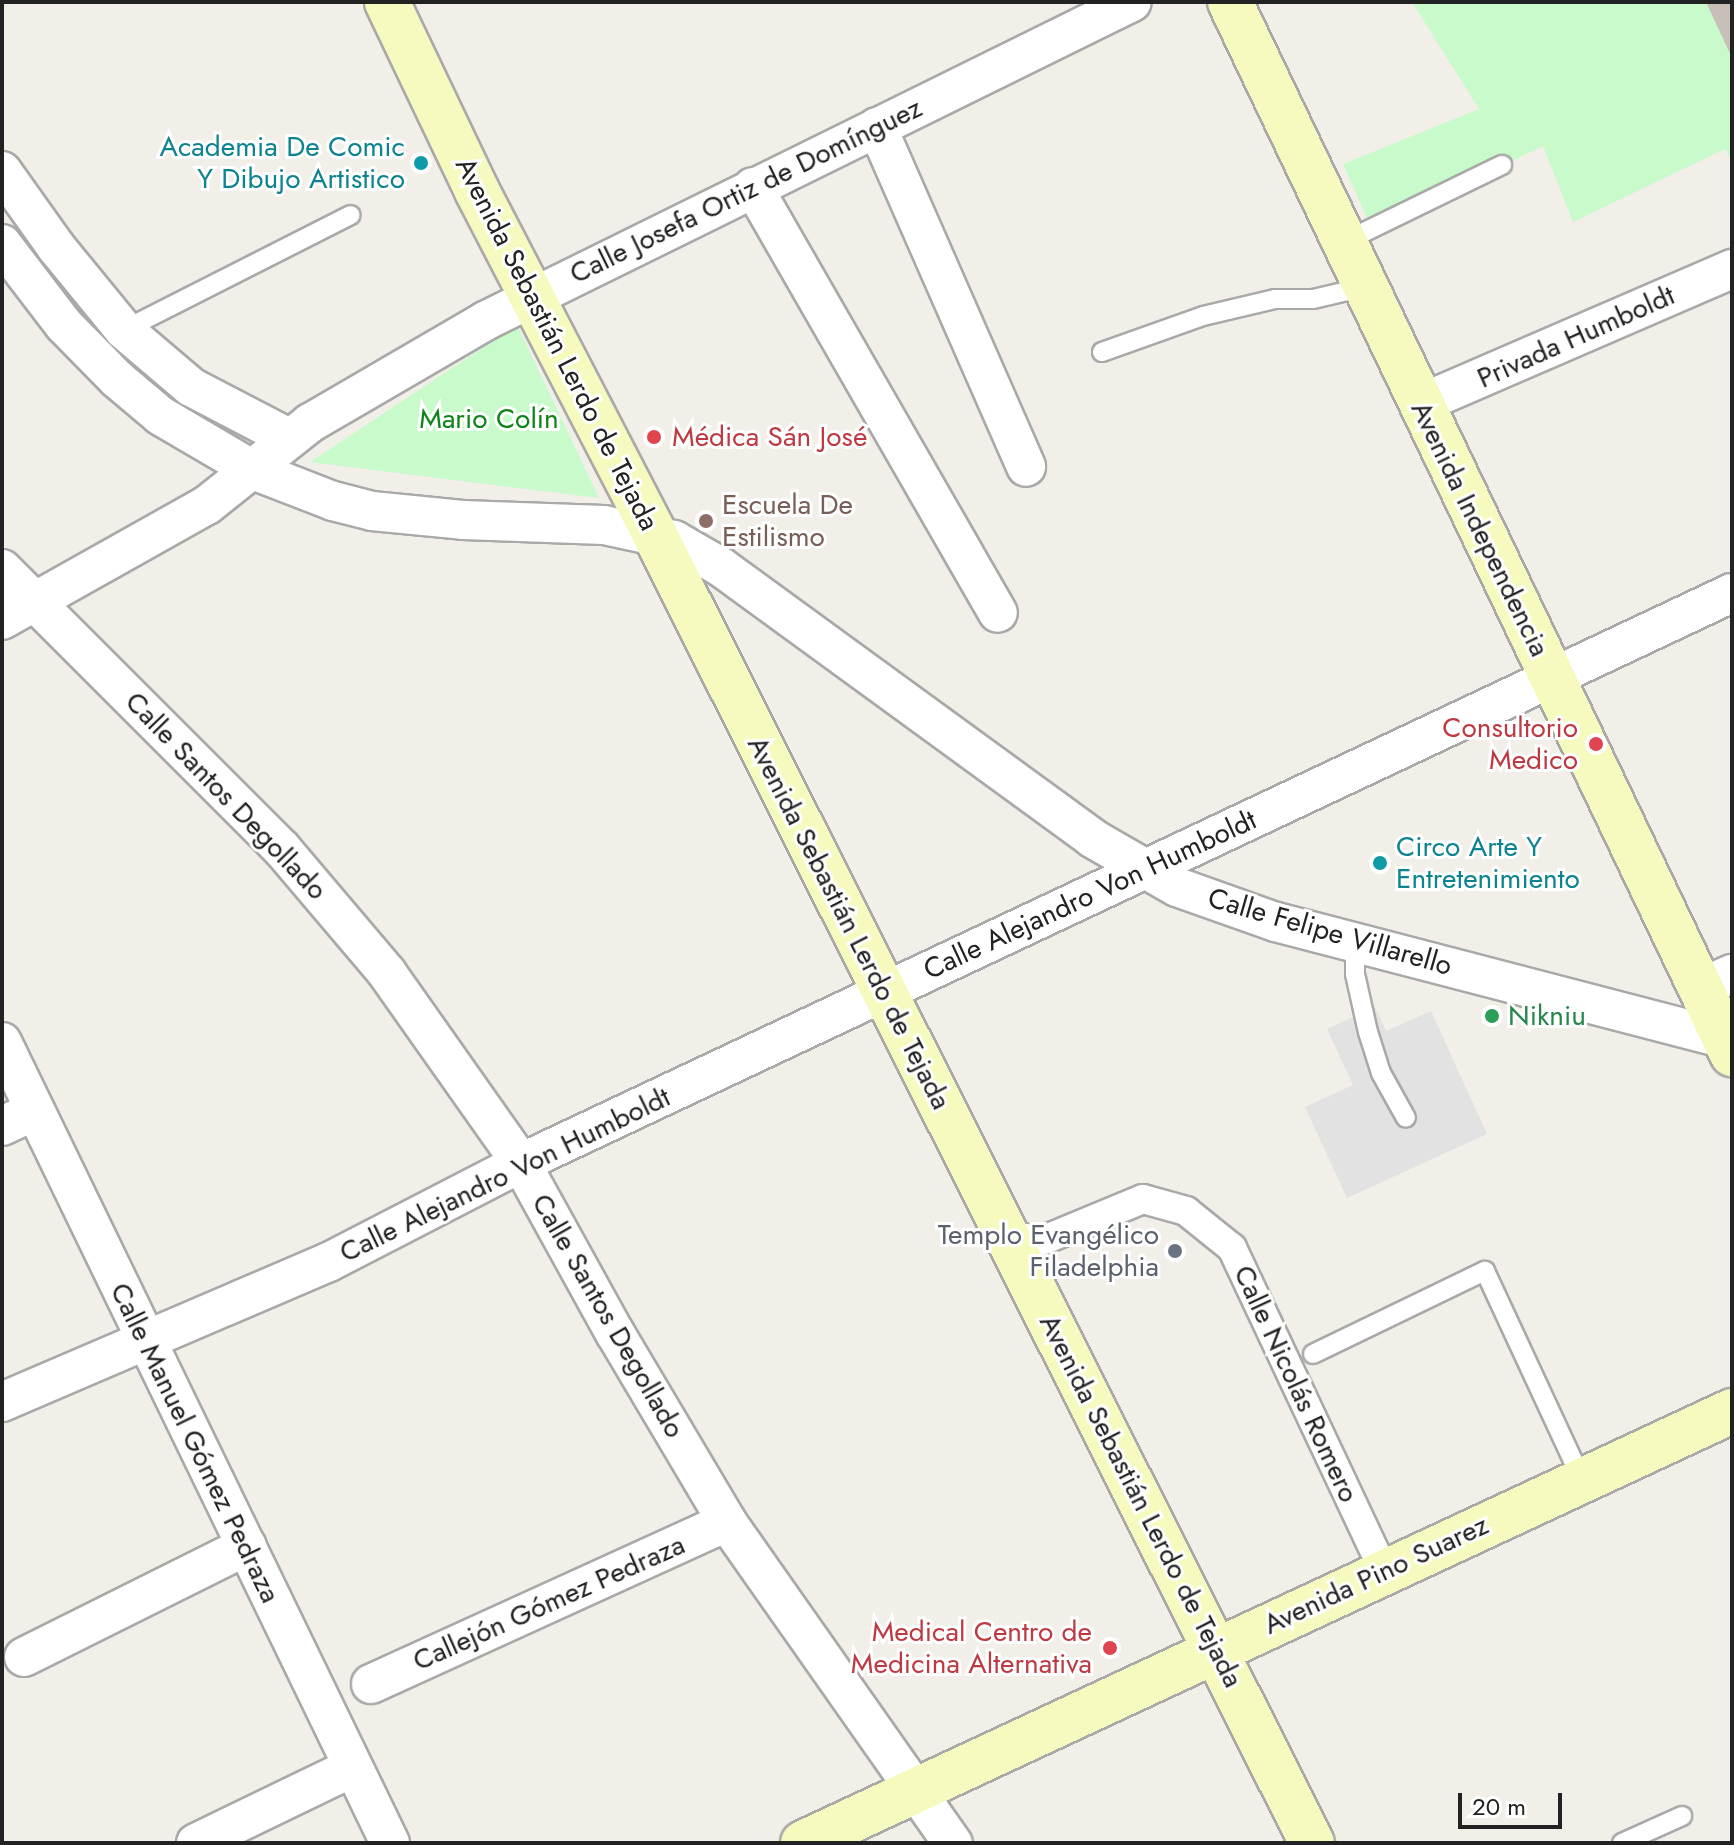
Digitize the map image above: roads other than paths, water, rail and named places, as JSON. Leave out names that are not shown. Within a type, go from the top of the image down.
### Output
[{"type":"main road","name":"Avenida Sebastián Lerdo de Tejada","points":[[387,2],[531,297],[654,533],[1312,1843]]},
{"type":"main road","name":"Avenida Independencia","points":[[1230,2],[1552,679],[1716,981],[1728,1047]]},
{"type":"main road","name":"Avenida Pino Suarez","points":[[803,1843],[1215,1648],[1732,1411]]},
{"type":"street","name":"Calle Josefa Ortiz de Domínguez","points":[[18,612],[207,505],[289,438],[376,382],[531,297],[1132,2]]},
{"type":"street","points":[[877,127],[1026,467]]},
{"type":"street","points":[[2,171],[56,247],[124,330],[191,387],[289,438]]},
{"type":"street","points":[[753,187],[998,613]]},
{"type":"street","name":"Calle Felipe Villarello","points":[[2,244],[64,325],[117,379],[171,423],[253,470],[333,501],[372,511],[463,520],[604,525],[654,533],[692,548],[721,567],[1092,838],[1177,887],[1276,922],[1355,941],[1728,1047]]},
{"type":"street","name":"Privada Humboldt","points":[[1420,404],[1732,269]]},
{"type":"street","name":"Calle Santos Degollado","points":[[2,569],[18,612],[282,849],[328,900],[396,985],[521,1163],[615,1333],[727,1522],[793,1620],[918,1789],[953,1843]]},
{"type":"street","name":"Calle Alejandro Von Humboldt","points":[[2,1402],[329,1262],[521,1163],[1732,593]]},
{"type":"street","name":"Calle Manuel Gómez Pedraza","points":[[2,1042],[18,1119],[144,1341],[390,1843]]},
{"type":"street","name":"Calle Nicolás Romero","points":[[1007,1236],[1044,1240],[1143,1199],[1186,1211],[1232,1248],[1384,1571]]},
{"type":"street","name":"Callejón Gómez Pedraza","points":[[371,1684],[727,1522]]},
{"type":"street","points":[[24,1657],[247,1546]]},
{"type":"street","points":[[196,1843],[353,1767]]},
{"type":"lane","points":[[1344,242],[1502,165]]},
{"type":"lane","points":[[124,330],[351,215]]},
{"type":"lane","points":[[1102,352],[1203,316],[1275,299],[1313,299],[1365,287]]},
{"type":"lane","points":[[1355,941],[1355,974],[1368,1032],[1381,1073],[1406,1118]]},
{"type":"lane","points":[[1313,1354],[1485,1271],[1582,1480]]},
{"type":"lane","points":[[1622,1843],[1682,1816]]},
{"type":"place","name":"Academia De Comic Y Dibujo Artistico","points":[[421,163]]},
{"type":"place","name":"Médica Sán José","points":[[654,437]]},
{"type":"place","name":"Escuela De Estilismo","points":[[706,521]]},
{"type":"place","name":"Consultorio Medico","points":[[1596,744]]},
{"type":"place","name":"Circo Arte Y Entretenimiento","points":[[1380,863]]},
{"type":"place","name":"Nikniu","points":[[1492,1016]]},
{"type":"place","name":"Templo Evangélico Filadelphia","points":[[1175,1251]]},
{"type":"place","name":"Medical Centro de Medicina Alternativa","points":[[1110,1648]]},
{"type":"park label","name":"Mario Colín","points":[[489,419]]}]
